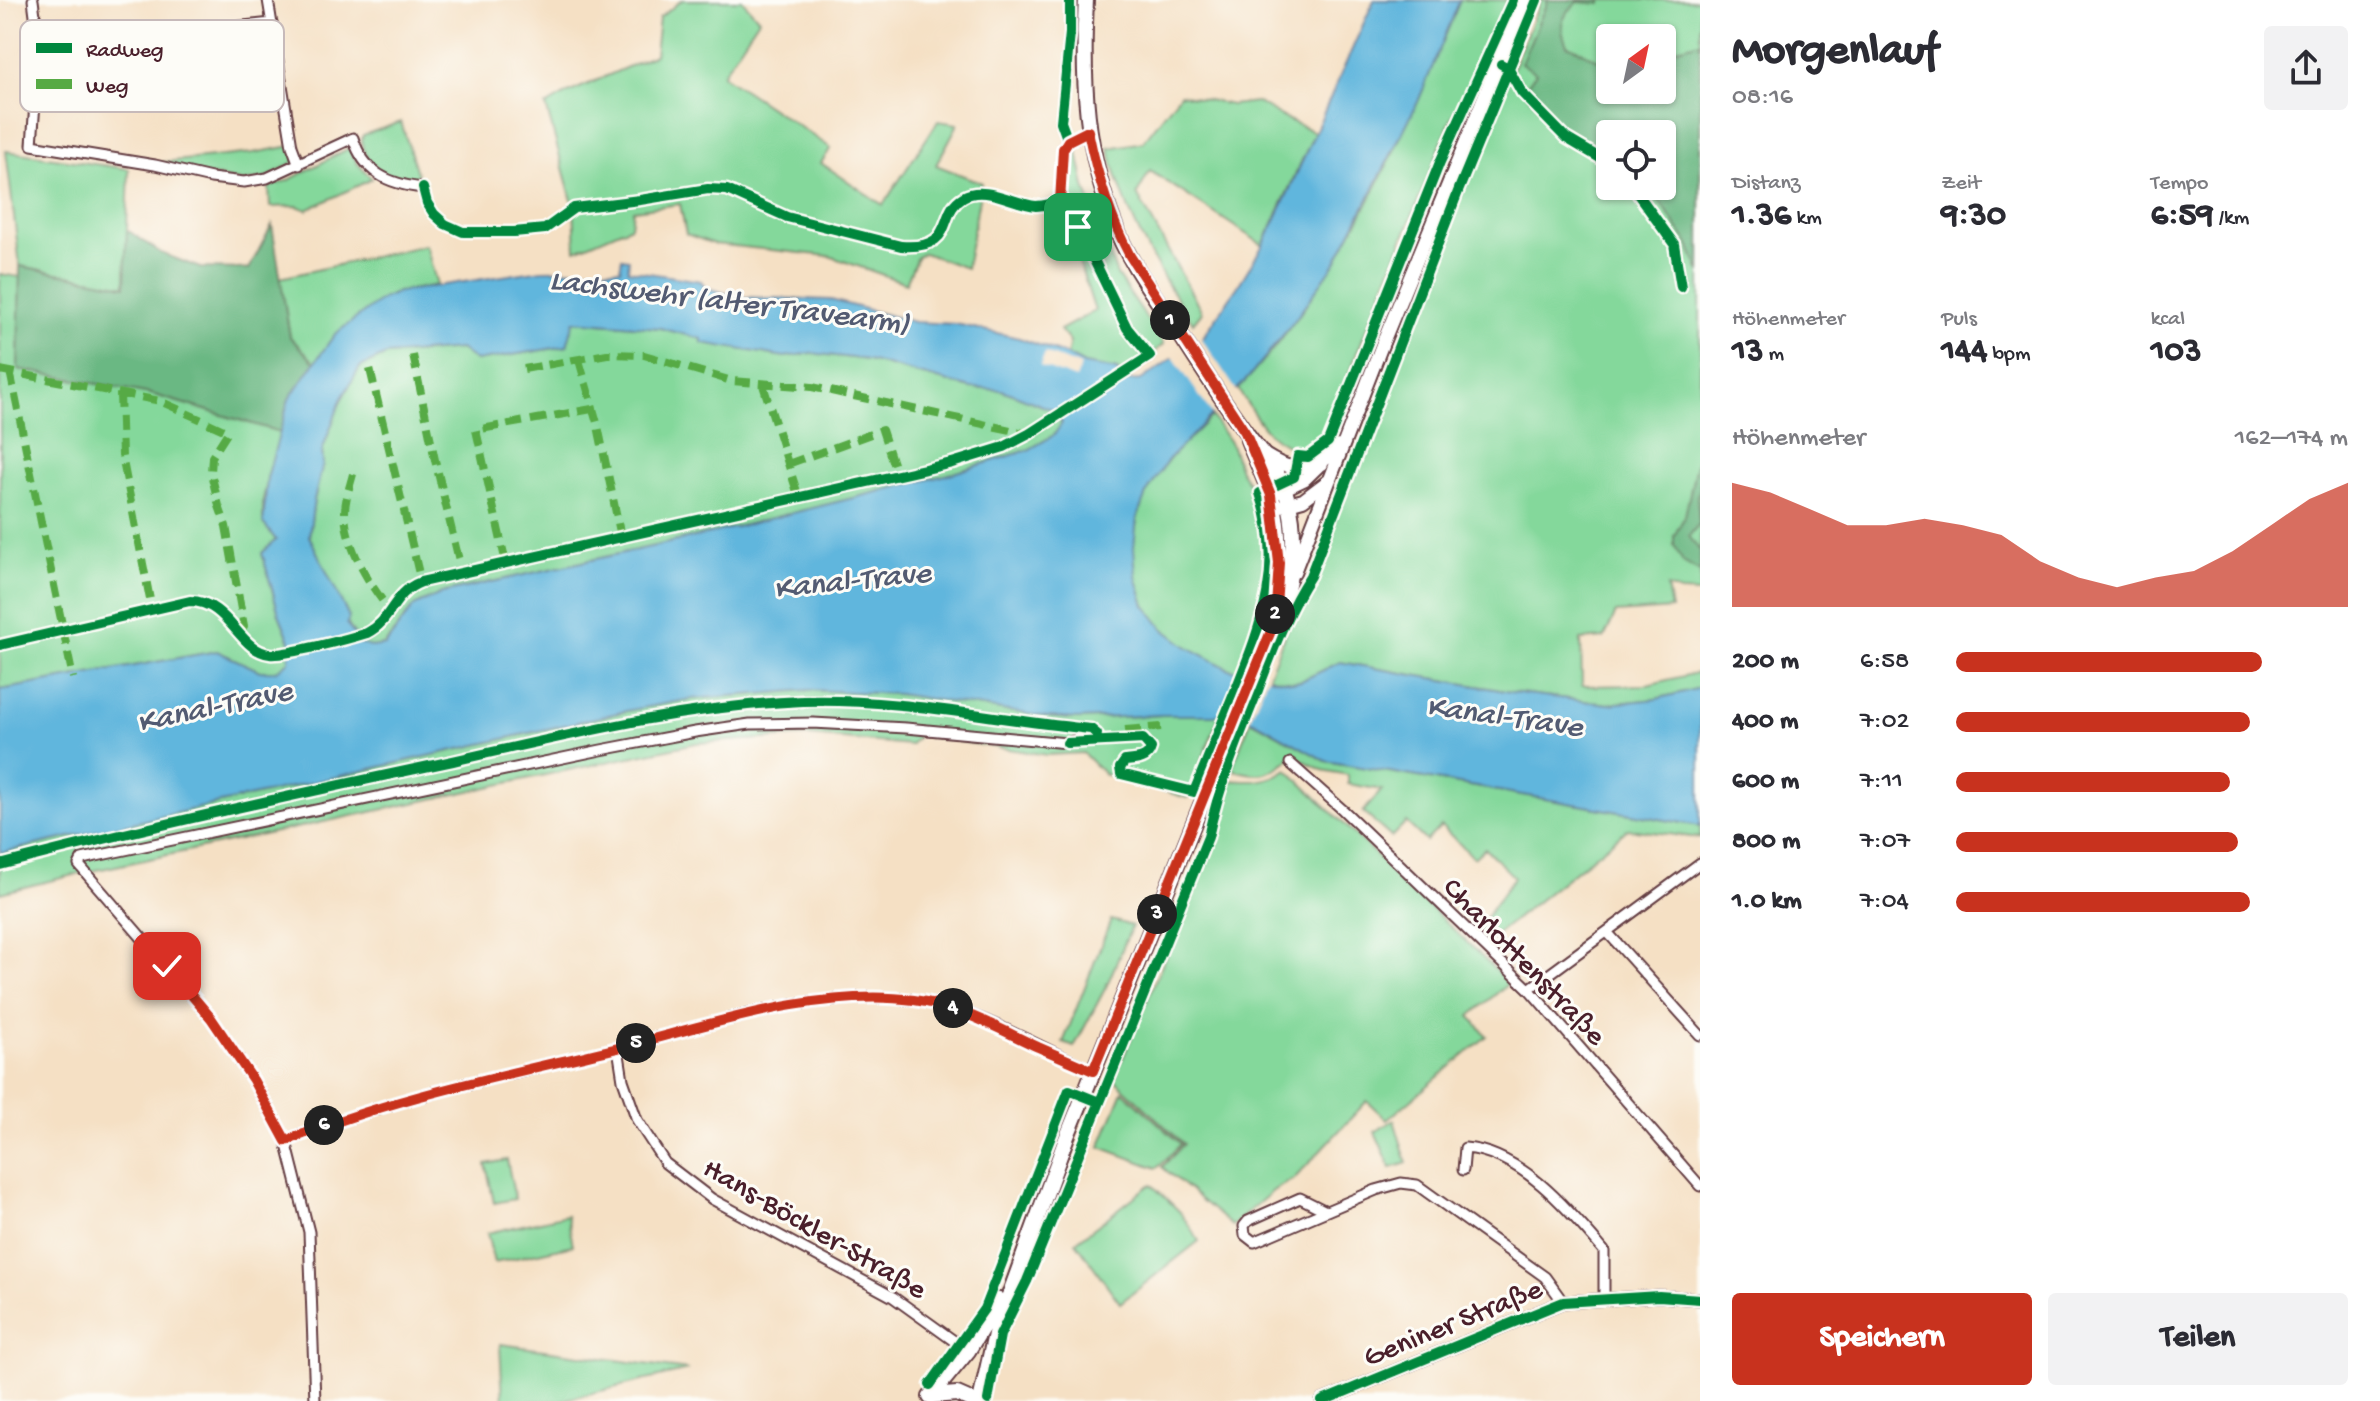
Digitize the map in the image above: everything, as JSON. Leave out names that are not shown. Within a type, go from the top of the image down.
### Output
[{"type":"main road","points":[[1086,0],[1083,54],[1088,131],[1098,179],[1116,229],[1147,285],[1234,413],[1279,499],[1275,621]]},
{"type":"main road","points":[[980,1401],[995,1334],[1093,1071],[1288,589],[1343,442],[1524,0]]},
{"type":"main road","points":[[1245,432],[1265,455],[1283,466],[1296,469],[1322,464]]},
{"type":"main road","points":[[1279,499],[1322,464],[1343,442]]},
{"type":"main road","points":[[1265,455],[1292,545],[1288,589]]},
{"type":"main road","points":[[1279,499],[1316,492],[1330,479]]},
{"type":"main road","points":[[927,1399],[968,1351],[992,1314],[1029,1236]]},
{"type":"main road","points":[[927,1399],[948,1393],[973,1401]]},
{"type":"street","points":[[33,0],[36,20]]},
{"type":"street","points":[[268,0],[271,20]]},
{"type":"street","points":[[284,97],[292,146],[299,165]]},
{"type":"street","points":[[34,112],[32,145],[244,182],[267,178],[353,138],[367,167],[402,186],[423,188]]},
{"type":"street","points":[[1088,131],[1068,141],[1063,149],[1060,202],[1078,227],[1129,331]]},
{"type":"street","points":[[315,1401],[309,1232],[286,1141],[253,1080],[211,1018],[79,865],[82,859],[601,750],[750,724],[813,723],[906,728],[1067,743],[1090,734]]},
{"type":"street","name":"Charlottenstraße","points":[[1290,763],[1529,989],[1700,1186]]},
{"type":"street","points":[[1529,989],[1700,863]]},
{"type":"street","points":[[1608,933],[1700,1035]]},
{"type":"street","points":[[286,1141],[371,1109],[776,1008],[876,996],[953,1008],[1093,1071]]},
{"type":"street","name":"Hans-Böckler-Straße","points":[[618,1048],[623,1080],[637,1120],[665,1163],[712,1199],[893,1297],[968,1351]]},
{"type":"street","points":[[1463,1170],[1465,1148],[1480,1149],[1504,1160],[1560,1200],[1604,1251],[1604,1298]]},
{"type":"street","points":[[1326,1211],[1300,1198],[1248,1221],[1244,1226],[1245,1235],[1254,1242],[1389,1186],[1401,1183],[1417,1185],[1545,1277],[1563,1302]]},
{"type":"street","name":"Geniner Straße","points":[[1322,1401],[1563,1302],[1659,1296],[1700,1299]]},
{"type":"green space","points":[[682,0],[742,0],[759,19],[722,75],[831,148],[821,163],[883,205],[938,121],[958,124],[936,165],[982,183],[966,268],[924,253],[917,257],[906,283],[829,256],[714,244],[686,234],[680,204],[633,210],[631,226],[576,250],[574,208],[546,106],[568,93],[655,55],[659,18]]},
{"type":"green space","points":[[1460,0],[1508,0],[1453,115],[1322,440],[1306,452],[1292,448],[1265,429],[1238,389],[1309,302],[1367,205],[1416,103]]},
{"type":"green space","points":[[1541,0],[1700,0],[1700,593],[1680,592],[1667,587],[1671,609],[1616,613],[1604,638],[1581,640],[1582,686],[1647,685],[1700,672],[1700,688],[1656,699],[1608,704],[1511,692],[1340,662],[1301,681],[1268,677],[1296,607],[1311,581],[1423,289]]},
{"type":"green space","points":[[1548,0],[1601,0],[1601,4],[1578,2],[1568,12],[1562,27],[1567,45],[1596,58],[1596,104],[1676,104],[1676,48],[1700,42],[1700,272],[1688,243],[1659,200],[1676,200],[1676,120],[1596,120],[1596,151],[1562,129],[1523,90],[1536,73],[1521,63]]},
{"type":"green space","points":[[1180,94],[1231,105],[1256,102],[1315,132],[1263,245],[1150,171],[1137,194],[1202,312],[1193,323],[1142,239],[1123,194],[1109,148],[1143,142]]},
{"type":"green space","points":[[401,122],[419,179],[399,179],[379,170],[365,154],[362,145],[363,135]]},
{"type":"green space","points":[[292,146],[297,160],[267,178],[244,182],[155,165],[164,162]]},
{"type":"green space","points":[[349,148],[357,163],[372,179],[307,210],[297,206],[270,207],[269,187],[289,180]]},
{"type":"green space","points":[[1077,148],[1085,187],[1117,275],[1164,344],[1137,367],[1122,373],[1084,364],[1067,355],[1070,342],[1060,330],[1095,311],[1078,259],[1088,239],[1067,193],[1070,149]]},
{"type":"green space","points":[[6,151],[129,169],[125,286],[20,266]]},
{"type":"green space","points":[[272,225],[290,337],[315,363],[289,399],[280,432],[151,394],[18,369],[20,266],[125,286],[127,230],[161,253],[200,268],[249,269]]},
{"type":"green space","points":[[426,245],[437,285],[398,292],[382,299],[315,363],[290,337],[280,278]]},
{"type":"green space","points":[[0,274],[20,277],[18,369],[151,394],[280,432],[263,499],[263,523],[276,540],[262,553],[290,641],[289,661],[277,671],[260,671],[217,651],[0,690]]},
{"type":"green space","points":[[573,321],[660,328],[703,339],[702,342],[785,357],[811,353],[868,360],[971,388],[1002,390],[1056,411],[1062,424],[1054,435],[1028,450],[950,474],[700,536],[442,593],[414,606],[384,645],[371,647],[360,644],[347,623],[348,617],[309,536],[323,464],[322,451],[341,400],[360,367],[386,355],[461,349],[476,361],[567,346]]},
{"type":"green space","points":[[1212,416],[1231,444],[1240,470],[1256,494],[1268,544],[1268,578],[1260,613],[1238,672],[1202,657],[1168,634],[1144,602],[1135,572],[1136,524],[1145,496],[1166,463]]},
{"type":"green space","points":[[1700,446],[1699,524],[1689,536],[1700,551],[1700,572],[1683,562],[1674,545],[1674,536],[1685,516]]},
{"type":"green space","points":[[809,690],[898,694],[1077,719],[1220,715],[1187,798],[1105,775],[1083,753],[1047,755],[919,735],[910,745],[810,736],[696,743],[0,893],[0,853],[631,710],[692,699]]},
{"type":"green space","points":[[1251,720],[1326,761],[1700,826],[1700,838],[1628,829],[1489,940],[1478,929],[1514,877],[1485,848],[1474,858],[1441,826],[1426,841],[1406,822],[1391,837],[1363,812],[1382,790],[1348,784],[1348,775],[1322,770],[1293,755],[1265,773],[1250,774],[1231,769]]},
{"type":"green space","points":[[1287,769],[1509,983],[1470,1016],[1487,1036],[1387,1120],[1367,1101],[1294,1179],[1274,1190],[1232,1226],[1162,1167],[1184,1144],[1114,1079],[1204,864],[1214,815],[1228,780],[1259,780]]},
{"type":"green space","points":[[1111,920],[1132,926],[1106,987],[1074,1047],[1063,1043]]},
{"type":"green space","points":[[1123,1091],[1181,1144],[1157,1168],[1100,1147]]},
{"type":"green space","points":[[1394,1120],[1407,1163],[1391,1168],[1375,1132]]},
{"type":"green space","points":[[507,1160],[515,1199],[494,1203],[486,1164]]},
{"type":"green space","points":[[1151,1184],[1180,1212],[1199,1241],[1120,1303],[1076,1242]]},
{"type":"green space","points":[[567,1215],[573,1245],[494,1263],[487,1233]]},
{"type":"green space","points":[[500,1344],[688,1370],[559,1401],[503,1401]]},
{"type":"water","points":[[1374,0],[1460,0],[1418,102],[1336,262],[1251,375],[1168,460],[1146,494],[1137,518],[1134,547],[1136,576],[1145,605],[1164,629],[1186,646],[1229,669],[1292,682],[1301,681],[1340,662],[1511,692],[1608,704],[1656,699],[1700,688],[1700,826],[1326,761],[1254,721],[1220,715],[1077,719],[898,694],[809,690],[692,699],[631,710],[0,853],[0,690],[217,651],[260,671],[276,671],[289,661],[290,641],[262,553],[276,540],[263,523],[267,478],[289,399],[335,334],[382,299],[398,292],[542,270],[620,269],[622,258],[629,259],[628,270],[701,281],[706,288],[740,297],[831,300],[914,322],[956,324],[1019,338],[1084,364],[1117,370],[1120,379],[1125,381],[1141,380],[1203,337],[1263,245]],"holes":[[[574,321],[660,328],[702,339],[702,343],[785,357],[811,353],[868,360],[971,388],[1002,390],[1056,411],[1062,423],[1054,435],[1028,450],[950,474],[700,536],[442,593],[414,606],[385,645],[371,647],[360,644],[347,624],[349,617],[309,536],[323,464],[322,451],[341,400],[360,367],[386,355],[460,349],[476,361],[567,346]]]},
{"type":"pier","points":[[1199,335],[1239,394],[1215,419],[1171,354]]},
{"type":"pier","points":[[1045,353],[1081,366],[1076,379],[1040,366]]},
{"type":"pier","points":[[1241,668],[1269,673],[1248,724],[1220,719]]},
{"type":"marked path","points":[[524,369],[607,354],[644,355],[732,381],[812,387],[1029,434]]},
{"type":"marked path","points":[[413,355],[462,573]]},
{"type":"marked path","points":[[579,360],[598,426],[621,537]]},
{"type":"marked path","points":[[370,369],[421,582]]},
{"type":"marked path","points":[[0,370],[160,401],[228,432],[212,457],[211,473],[226,526],[244,626],[239,633]]},
{"type":"marked path","points":[[10,371],[73,678]]},
{"type":"marked path","points":[[763,385],[799,498]]},
{"type":"marked path","points":[[120,393],[122,456],[152,610]]},
{"type":"marked path","points":[[506,563],[476,430],[592,409]]},
{"type":"marked path","points":[[788,464],[882,430],[897,476]]},
{"type":"marked path","points":[[353,474],[345,507],[349,538],[367,577],[390,610]]},
{"type":"marked path","points":[[1125,730],[1161,727]]},
{"type":"cycle path","points":[[0,645],[190,601],[215,609],[259,651],[278,654],[303,650],[376,628],[404,593],[421,582],[952,463],[1004,447],[1029,434],[1150,356],[1127,328],[1078,227],[1060,202],[1063,149],[1068,141],[1061,122],[1070,33],[1070,0]]},
{"type":"cycle path","points":[[1067,743],[1143,739],[1151,748],[1149,752],[1141,759],[1125,761],[1120,768],[1121,774],[1194,792],[1246,665],[1262,617],[1270,569],[1270,545],[1260,493],[1294,477],[1298,456],[1308,457],[1328,442],[1440,162],[1513,0]]},
{"type":"cycle path","points":[[988,1400],[1000,1335],[1027,1281],[1208,837],[1223,781],[1243,726],[1281,632],[1310,576],[1459,189],[1537,0]]},
{"type":"cycle path","points":[[1501,64],[1508,68],[1522,93],[1566,138],[1596,156]]},
{"type":"cycle path","points":[[423,188],[434,214],[445,224],[463,232],[545,229],[574,208],[708,189],[727,190],[787,217],[901,246],[931,242],[939,236],[955,204],[971,194],[990,194],[1036,206],[1060,202]]},
{"type":"cycle path","points":[[1642,200],[1674,244],[1681,287]]},
{"type":"cycle path","points":[[0,865],[226,810],[540,741],[714,709],[803,701],[875,703],[1091,729],[1097,734]]},
{"type":"cycle path","points":[[930,1385],[984,1309],[1069,1090],[1099,1102]]},
{"type":"cycle path","points":[[1322,1401],[1563,1302],[1659,1296],[1700,1299]]},
{"type":"route","points":[[167,966],[211,1018],[253,1080],[286,1141],[371,1109],[467,1083],[776,1008],[876,996],[953,1008],[1093,1071],[1275,621],[1279,563],[1271,495],[1245,432],[1130,256],[1116,229],[1098,179],[1088,131],[1068,141],[1063,149],[1060,202],[1078,227]]},
{"type":"water label","name":"Lachswehr (alter Travearm)","points":[[730,299]]},
{"type":"water label","name":"Kanal-Trave","points":[[852,578]]},
{"type":"water label","name":"Kanal-Trave","points":[[214,704]]},
{"type":"water label","name":"Kanal-Trave","points":[[1505,714]]}]
